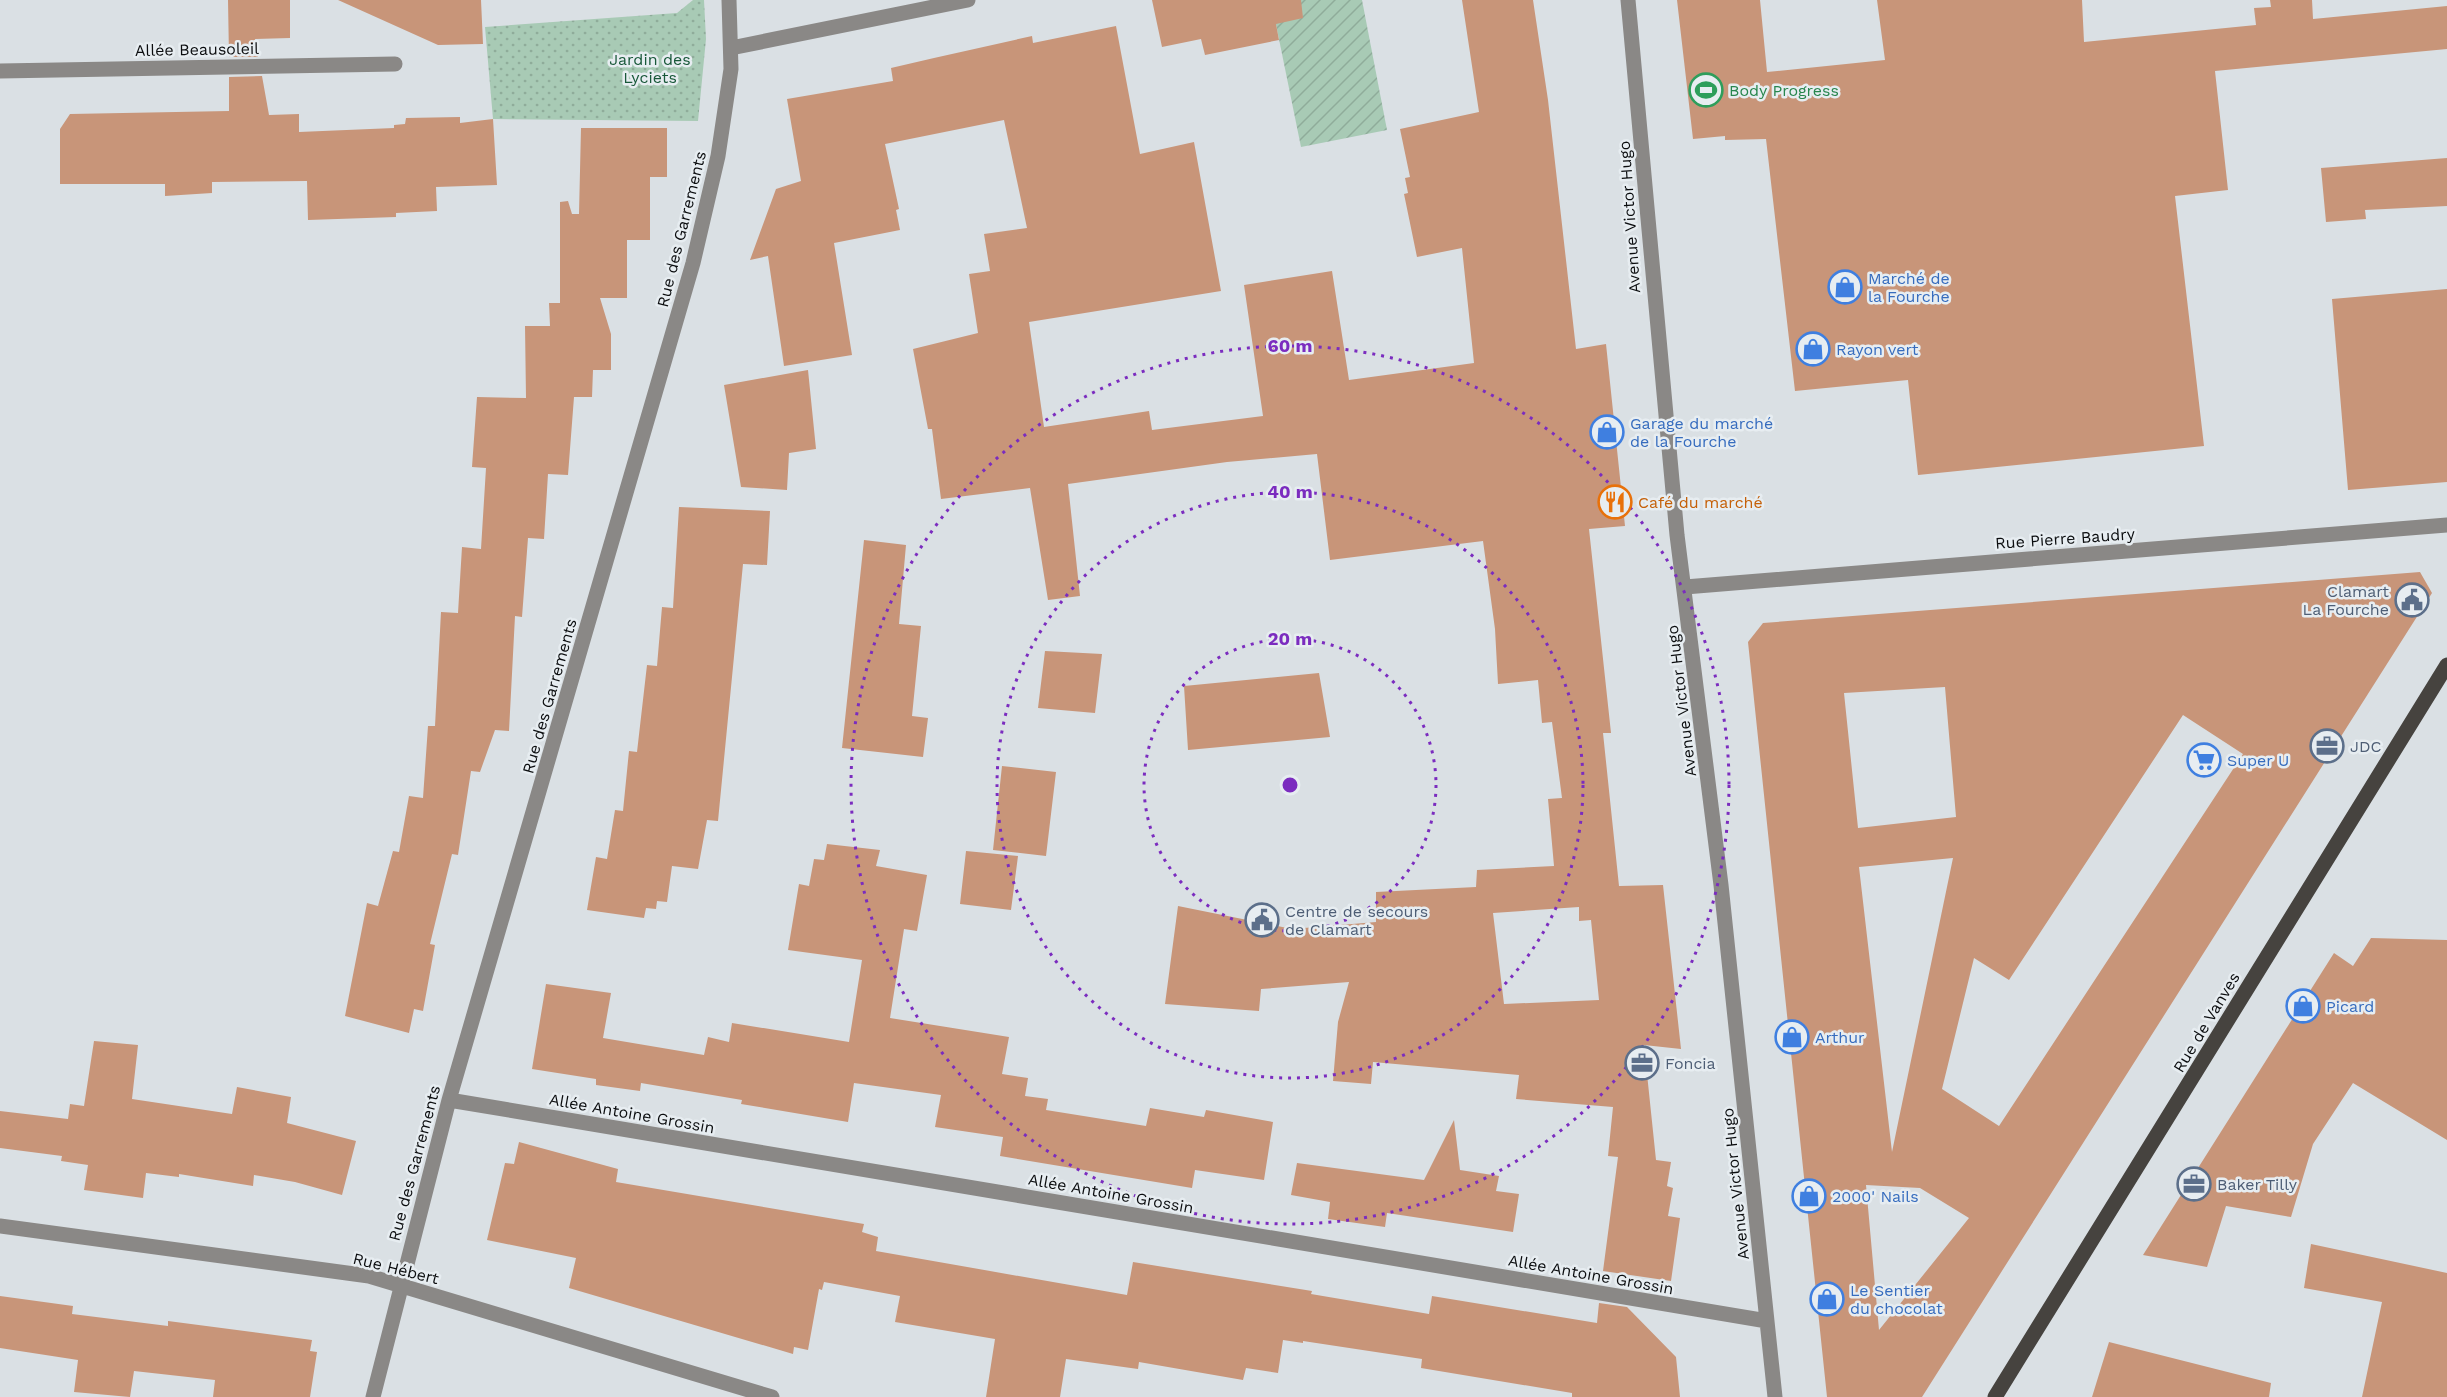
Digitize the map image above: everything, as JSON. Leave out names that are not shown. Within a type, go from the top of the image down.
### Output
[{"type":"main road","name":"Rue de Vanves","points":[[1995,1397],[2447,665]]},
{"type":"street","name":"Rue des Garrements","points":[[373,1397],[449,1100],[693,263],[718,156],[731,69],[729,0]]},
{"type":"street","points":[[731,48],[968,0]]},
{"type":"street","name":"Avenue Victor Hugo","points":[[1628,0],[1638,96],[1656,331],[1677,535],[1721,885],[1775,1397]]},
{"type":"street","name":"Allée Beausoleil","points":[[0,71],[395,64]]},
{"type":"street","name":"Rue Pierre Baudry","points":[[1685,587],[2447,525]]},
{"type":"street","name":"Allée Antoine Grossin","points":[[449,1100],[1767,1321]]},
{"type":"street","name":"Rue Hébert","points":[[0,1226],[369,1276],[772,1397]]},
{"type":"green space","name":"Jardin des Lyciets","points":[[693,0],[704,0],[706,39],[698,121],[493,119],[485,27],[677,13]]},
{"type":"green space","points":[[1271,0],[1362,0],[1387,130],[1301,147]]},
{"type":"building","points":[[228,0],[290,0],[290,38],[255,39],[258,57],[229,57]]},
{"type":"building","points":[[338,0],[481,0],[483,44],[438,45]]},
{"type":"building","points":[[1152,0],[1301,0],[1303,18],[1276,24],[1279,40],[1205,55],[1201,39],[1162,47]]},
{"type":"building","points":[[1462,0],[1533,0],[1548,100],[1576,349],[1606,344],[1625,526],[1589,529],[1611,733],[1603,733],[1619,886],[1663,885],[1681,1049],[1644,1045],[1656,1160],[1671,1162],[1667,1186],[1673,1188],[1668,1216],[1680,1218],[1671,1281],[1603,1271],[1618,1157],[1608,1156],[1613,1107],[1516,1099],[1519,1075],[1373,1062],[1371,1084],[1333,1081],[1338,1022],[1349,982],[1261,989],[1259,1011],[1165,1004],[1178,906],[1292,929],[1376,922],[1376,892],[1476,887],[1477,870],[1554,866],[1548,799],[1562,798],[1552,722],[1542,723],[1538,680],[1498,684],[1495,629],[1483,541],[1330,560],[1317,454],[1227,462],[1068,484],[1080,596],[1048,600],[1030,488],[941,499],[932,429],[928,429],[913,349],[978,333],[969,274],[990,271],[984,234],[1027,228],[1004,120],[885,144],[899,209],[896,210],[900,230],[834,243],[852,355],[784,366],[768,256],[750,260],[776,189],[801,181],[787,99],[893,81],[891,68],[1032,36],[1033,43],[1116,26],[1140,154],[1194,142],[1221,291],[1029,322],[1044,427],[1149,411],[1152,430],[1263,416],[1244,285],[1332,271],[1349,380],[1474,363],[1462,248],[1417,257],[1404,194],[1408,193],[1405,178],[1410,177],[1400,129],[1479,112]],"holes":[[[1579,907],[1579,921],[1591,920],[1599,1000],[1504,1004],[1493,913]]]},
{"type":"building","points":[[1677,0],[1760,0],[1767,72],[1885,60],[1877,0],[2082,0],[2084,42],[2256,25],[2254,8],[2271,7],[2270,0],[2312,0],[2313,19],[2447,6],[2447,49],[2215,71],[2228,190],[2175,196],[2204,446],[1918,475],[1908,380],[1795,391],[1766,139],[1725,140],[1725,136],[1693,139]]},
{"type":"building","points":[[262,76],[269,115],[299,114],[299,132],[394,128],[394,125],[405,124],[406,118],[460,117],[460,123],[493,119],[497,185],[436,187],[437,211],[396,213],[396,217],[308,220],[307,181],[212,182],[212,193],[165,196],[165,184],[60,184],[60,129],[70,114],[229,111],[229,77]]},
{"type":"building","points":[[581,128],[667,128],[667,177],[650,177],[650,240],[627,240],[627,298],[600,298],[611,334],[611,370],[593,370],[592,397],[574,397],[568,475],[548,474],[544,539],[528,538],[522,617],[515,616],[509,731],[495,730],[480,772],[471,771],[458,855],[452,854],[430,944],[435,945],[423,1011],[414,1009],[409,1033],[345,1016],[367,903],[378,906],[393,851],[399,852],[409,796],[423,798],[428,726],[435,726],[441,612],[458,613],[462,547],[481,549],[486,468],[472,467],[477,397],[526,398],[525,326],[550,326],[549,303],[560,303],[560,202],[568,201],[572,214],[579,214]]},
{"type":"building","points":[[2447,158],[2447,206],[2365,210],[2366,219],[2326,222],[2321,168]]},
{"type":"building","points":[[2447,289],[2447,482],[2348,490],[2332,299]]},
{"type":"building","points":[[808,370],[816,449],[789,453],[787,490],[741,487],[724,385]]},
{"type":"building","points":[[679,507],[770,511],[767,565],[743,564],[718,821],[707,820],[698,869],[672,866],[667,902],[657,901],[656,909],[646,908],[644,918],[587,910],[596,857],[607,859],[615,810],[623,811],[629,751],[637,752],[647,665],[657,666],[662,607],[673,608]]},
{"type":"building","points":[[864,540],[906,545],[899,624],[921,626],[912,716],[928,718],[923,757],[842,748]]},
{"type":"building","points":[[2420,572],[2432,593],[1922,1397],[1827,1397],[1748,642],[1763,623]],"holes":[[[1945,687],[1956,817],[1858,828],[1844,693]],[[2183,715],[2243,754],[1999,1126],[1942,1089],[1974,958],[2009,980]],[[1953,858],[1892,1152],[1859,867]],[[1866,1185],[1920,1188],[1969,1218],[1879,1330]]]},
{"type":"building","points":[[1045,651],[1102,654],[1095,713],[1038,708]]},
{"type":"building","points":[[1319,673],[1330,737],[1188,750],[1184,686]]},
{"type":"building","points":[[1002,766],[1056,772],[1046,856],[993,850]]},
{"type":"building","points":[[827,844],[880,850],[876,866],[927,875],[917,931],[904,929],[890,1018],[1009,1037],[1002,1074],[1028,1078],[1025,1096],[1048,1099],[1046,1110],[1146,1126],[1150,1108],[1204,1117],[1206,1110],[1273,1122],[1264,1180],[1195,1170],[1192,1188],[1000,1156],[1003,1137],[935,1127],[941,1095],[854,1083],[848,1122],[741,1104],[742,1100],[641,1083],[640,1091],[596,1085],[596,1079],[532,1069],[546,984],[611,993],[603,1038],[704,1055],[708,1037],[729,1042],[732,1023],[849,1042],[862,960],[788,950],[799,884],[809,886],[814,859],[824,860]]},
{"type":"building","points":[[966,851],[1018,856],[1011,910],[960,904]]},
{"type":"building","points":[[2371,938],[2447,940],[2447,1140],[2353,1083],[2313,1144],[2291,1217],[2226,1206],[2207,1267],[2143,1255],[2334,953],[2353,966]]},
{"type":"building","points":[[94,1041],[138,1045],[132,1099],[232,1114],[237,1087],[291,1097],[287,1123],[356,1141],[342,1195],[295,1182],[254,1175],[253,1186],[179,1174],[179,1177],[146,1173],[143,1198],[84,1190],[88,1165],[61,1161],[62,1156],[0,1148],[0,1111],[68,1119],[70,1104],[84,1106]]},
{"type":"building","points":[[1454,1120],[1460,1170],[1499,1176],[1496,1191],[1519,1194],[1513,1232],[1387,1213],[1385,1227],[1328,1219],[1330,1202],[1291,1195],[1297,1163],[1424,1180]]},
{"type":"building","points":[[519,1142],[618,1169],[616,1182],[864,1224],[862,1232],[878,1237],[876,1251],[1127,1295],[1133,1262],[1312,1291],[1311,1294],[1429,1314],[1432,1296],[1597,1323],[1599,1303],[1627,1307],[1676,1357],[1680,1397],[1572,1397],[1572,1393],[1421,1368],[1422,1359],[1283,1340],[1278,1373],[1246,1368],[1243,1380],[1139,1362],[1138,1369],[1066,1359],[1060,1397],[986,1397],[995,1339],[895,1322],[900,1296],[824,1282],[822,1290],[819,1289],[808,1350],[794,1347],[793,1354],[569,1288],[576,1258],[487,1240],[505,1163],[514,1164]]},
{"type":"building","points":[[2311,1244],[2447,1273],[2447,1397],[2362,1397],[2382,1302],[2304,1288]]},
{"type":"building","points":[[0,1296],[73,1306],[72,1314],[168,1326],[168,1321],[312,1340],[310,1351],[317,1352],[310,1397],[213,1397],[215,1380],[134,1371],[130,1397],[74,1392],[78,1360],[0,1348]]},
{"type":"building","points":[[2109,1342],[2271,1383],[2269,1397],[2092,1397]]},
{"type":"place","name":"Body Progress","points":[[1706,90]]},
{"type":"place","name":"Marché de la Fourche","points":[[1845,287]]},
{"type":"place","name":"Rayon vert","points":[[1813,349]]},
{"type":"place","name":"Garage du marché de la Fourche","points":[[1607,432]]},
{"type":"place","name":"Café du marché","points":[[1615,502]]},
{"type":"place","name":"Clamart La Fourche","points":[[2412,600]]},
{"type":"place","name":"JDC","points":[[2327,746]]},
{"type":"place","name":"Super U","points":[[2204,760]]},
{"type":"place","name":"Centre de secours de Clamart","points":[[1262,920]]},
{"type":"place","name":"Picard","points":[[2303,1006]]},
{"type":"place","name":"Arthur","points":[[1792,1037]]},
{"type":"place","name":"Foncia","points":[[1642,1063]]},
{"type":"place","name":"Baker Tilly","points":[[2194,1184]]},
{"type":"place","name":"2000' Nails","points":[[1809,1196]]},
{"type":"place","name":"Le Sentier du chocolat","points":[[1827,1299]]}]
